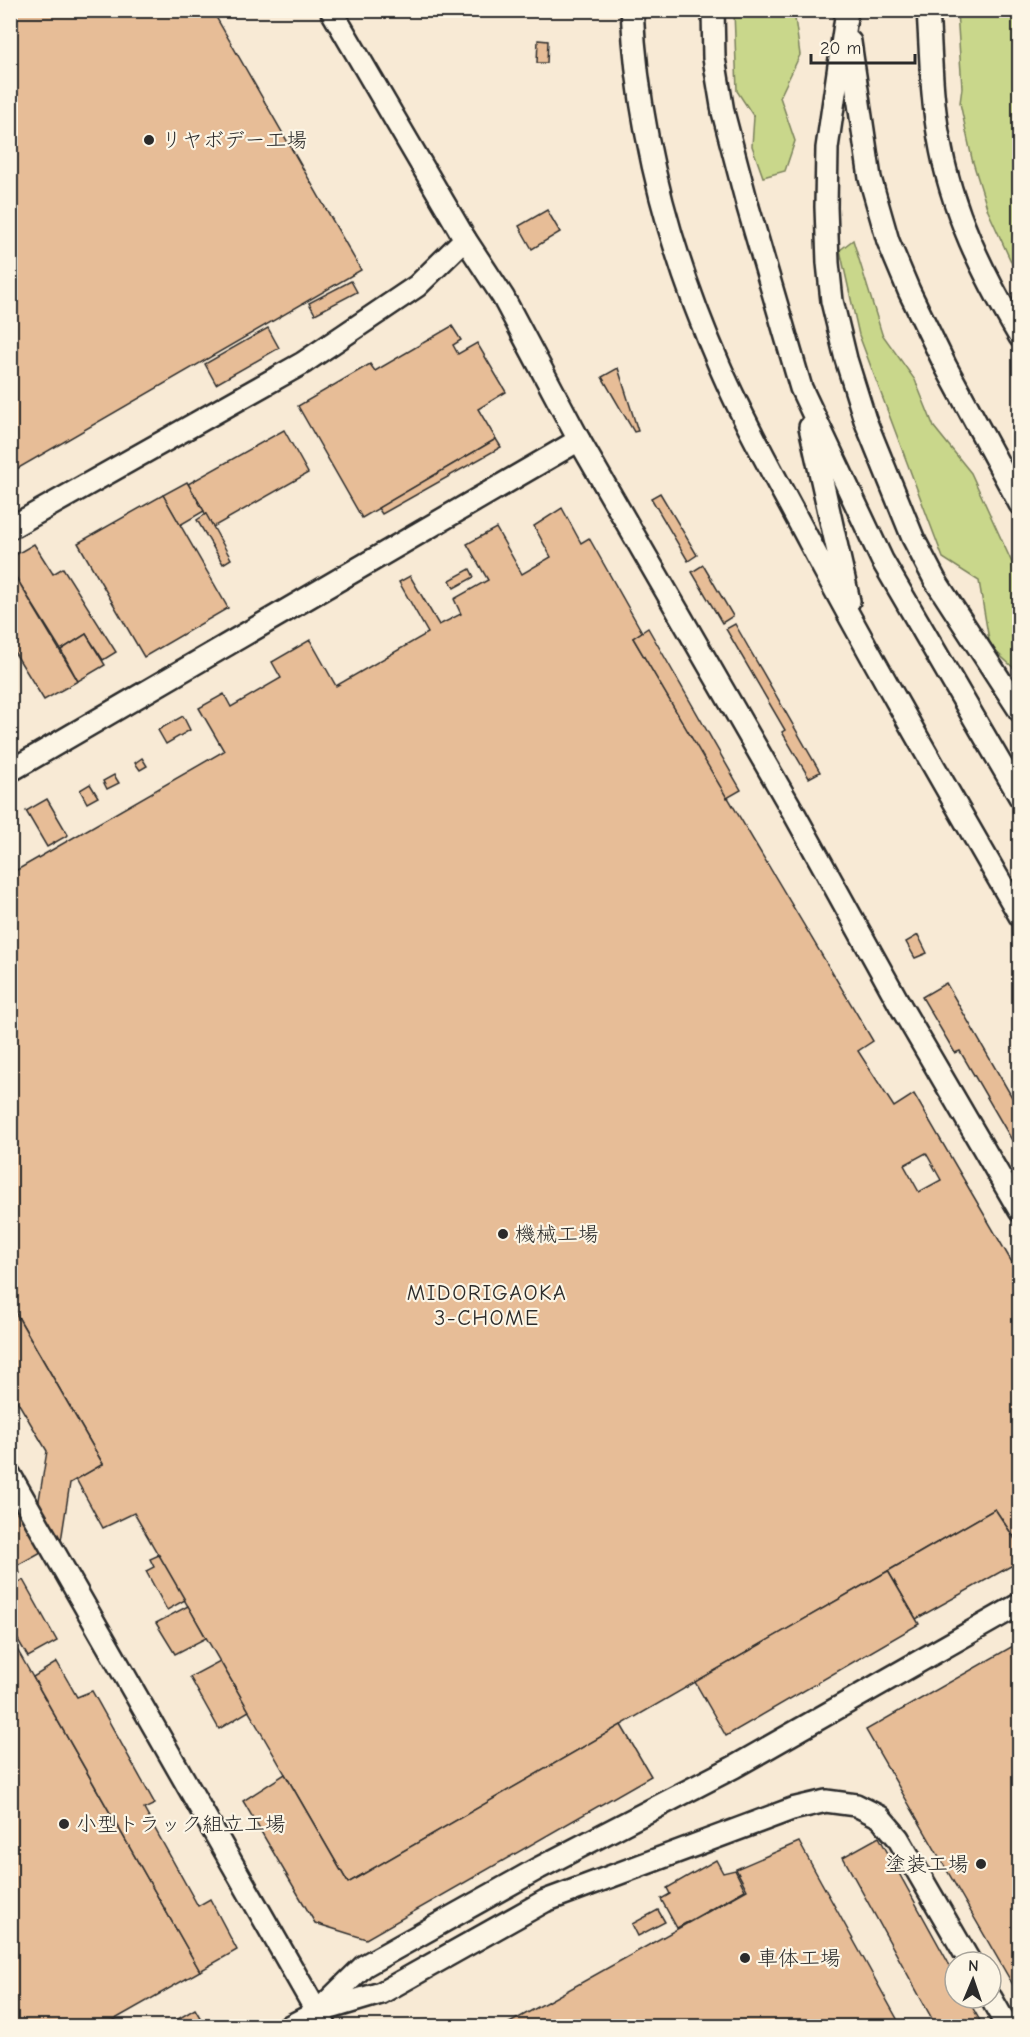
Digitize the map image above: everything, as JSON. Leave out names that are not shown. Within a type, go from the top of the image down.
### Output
[{"type":"lane","points":[[331,10],[465,239],[504,297],[579,440],[795,814],[901,1007],[1020,1211]]},
{"type":"lane","points":[[632,10],[641,113],[654,178],[674,248],[720,369],[855,628],[1020,916]]},
{"type":"lane","points":[[712,10],[714,58],[723,112],[751,218],[801,388],[855,628]]},
{"type":"lane","points":[[928,10],[939,139],[951,187],[974,253],[1020,337]]},
{"type":"lane","points":[[847,14],[870,178],[888,241],[909,291],[946,367],[1020,504]]},
{"type":"lane","points":[[847,14],[827,148],[826,207],[832,301],[846,359],[865,420],[913,538],[935,580],[1020,711]]},
{"type":"lane","points":[[10,528],[303,363],[417,286],[465,239]]},
{"type":"lane","points":[[801,388],[882,560],[1020,797]]},
{"type":"lane","points":[[10,771],[579,440]]},
{"type":"lane","points":[[10,1475],[321,2019]]},
{"type":"lane","points":[[321,2019],[364,1966],[539,1868],[735,1767],[1020,1605]]},
{"type":"lane","points":[[290,2026],[321,2019],[381,1993],[545,1901],[792,1809],[826,1801],[856,1805],[880,1817],[898,1838],[963,1950]]},
{"type":"lane","points":[[998,2010],[1007,2026]]},
{"type":"green space","points":[[734,11],[794,11],[800,55],[780,97],[795,141],[785,171],[763,177],[752,146],[754,117],[737,91]]},
{"type":"green space","points":[[957,11],[1019,11],[1014,92],[1020,128],[1019,279],[988,211],[972,159],[960,103],[962,88]]},
{"type":"green space","points":[[853,240],[882,334],[915,380],[934,427],[971,473],[1019,578],[1019,673],[990,646],[979,581],[943,558],[859,335],[840,250]]},
{"type":"building","name":"リヤボデー工場","points":[[10,10],[212,10],[361,270],[10,473]]},
{"type":"building","points":[[538,40],[548,41],[547,63],[537,63]]},
{"type":"building","points":[[547,210],[560,232],[532,249],[519,226]]},
{"type":"building","points":[[351,281],[357,292],[315,314],[309,303]]},
{"type":"building","points":[[452,326],[461,340],[453,345],[458,354],[477,343],[506,392],[478,409],[496,439],[362,518],[298,406],[370,364],[375,371]]},
{"type":"building","points":[[268,328],[279,348],[216,384],[205,364]]},
{"type":"building","points":[[618,368],[638,431],[634,432],[602,377]]},
{"type":"building","points":[[284,430],[308,473],[213,527],[188,484]]},
{"type":"building","points":[[496,439],[501,447],[382,514],[378,508]]},
{"type":"building","points":[[187,482],[204,511],[180,525],[163,495]]},
{"type":"building","points":[[660,493],[697,555],[688,561],[651,498]]},
{"type":"building","points":[[163,495],[228,608],[144,657],[78,543]]},
{"type":"building","name":"機械工場","points":[[562,508],[581,543],[589,538],[642,632],[633,638],[873,1041],[858,1051],[894,1107],[914,1094],[1020,1276],[1020,1533],[1013,1536],[995,1509],[348,1883],[134,1513],[103,1528],[76,1479],[103,1464],[10,1303],[10,874],[224,751],[199,708],[224,694],[231,707],[281,678],[272,662],[310,640],[336,686],[428,633],[399,582],[410,576],[439,625],[461,614],[454,599],[488,580],[467,544],[496,528],[522,574],[551,557],[534,526]],"holes":[[[926,1153],[941,1180],[919,1192],[904,1165]]]},
{"type":"building","points":[[206,514],[231,559],[223,564],[197,520]]},
{"type":"building","points":[[34,544],[53,574],[63,568],[116,652],[103,660],[86,634],[61,650],[10,568],[10,558]]},
{"type":"building","points":[[703,565],[733,616],[722,623],[692,572]]},
{"type":"building","points":[[470,569],[474,577],[454,588],[450,580]]},
{"type":"building","points":[[14,574],[78,681],[44,700],[10,645],[10,576]]},
{"type":"building","points":[[735,624],[820,772],[809,778],[782,732],[785,730],[726,629]]},
{"type":"building","points":[[648,628],[741,790],[727,798],[633,638]]},
{"type":"building","points":[[86,634],[105,665],[78,681],[61,650]]},
{"type":"building","points":[[183,716],[190,730],[166,744],[158,730]]},
{"type":"building","points":[[142,758],[147,766],[140,770],[135,763]]},
{"type":"building","points":[[114,775],[119,783],[107,789],[103,781]]},
{"type":"building","points":[[90,784],[98,797],[87,803],[80,790]]},
{"type":"building","points":[[47,799],[68,835],[47,847],[26,811]]},
{"type":"building","points":[[918,935],[927,953],[915,958],[906,942]]},
{"type":"building","points":[[946,983],[1020,1111],[1020,1154],[960,1051],[955,1053],[922,997]]},
{"type":"building","points":[[10,1303],[103,1464],[70,1483],[61,1541],[16,1566],[10,1556],[10,1458],[38,1506],[47,1451],[10,1389]]},
{"type":"building","points":[[995,1509],[1020,1547],[1020,1561],[916,1619],[888,1571]]},
{"type":"building","points":[[159,1555],[185,1600],[167,1610],[146,1571],[154,1567],[150,1559]]},
{"type":"building","points":[[10,1556],[20,1573],[10,1578]]},
{"type":"building","points":[[888,1571],[919,1624],[726,1736],[695,1682]]},
{"type":"building","points":[[23,1580],[57,1641],[28,1657],[10,1626],[10,1587]]},
{"type":"building","points":[[188,1606],[206,1638],[175,1654],[156,1623]]},
{"type":"building","name":"小型トラック組立工場","points":[[10,1637],[200,1971],[103,2026],[10,2026]]},
{"type":"building","name":"塗装工場","points":[[1020,1642],[1020,1997],[1003,1968],[1003,1950],[993,1950],[866,1730]]},
{"type":"building","points":[[220,1661],[249,1711],[219,1729],[190,1677]]},
{"type":"building","points":[[57,1662],[77,1697],[92,1691],[155,1804],[144,1809],[198,1906],[210,1899],[237,1950],[200,1971],[33,1677]]},
{"type":"building","points":[[621,1725],[651,1776],[366,1939],[315,1923],[243,1801],[285,1774],[348,1883]]},
{"type":"building","points":[[879,1837],[943,1953],[943,2010],[974,2010],[983,2026],[936,2026],[843,1857]]},
{"type":"building","name":"車体工場","points":[[799,1842],[901,2026],[504,2026],[747,1890],[736,1869]]},
{"type":"building","points":[[716,1860],[723,1873],[735,1870],[745,1890],[677,1928],[661,1899],[670,1894],[667,1888]]},
{"type":"building","points":[[658,1910],[665,1922],[638,1936],[632,1924]]},
{"type":"building","points":[[195,2009],[205,2026],[166,2026]]},
{"type":"place","name":"リヤボデー工場","points":[[149,140]]},
{"type":"place","name":"機械工場","points":[[503,1234]]},
{"type":"place","name":"小型トラック組立工場","points":[[64,1824]]},
{"type":"place","name":"塗装工場","points":[[981,1864]]},
{"type":"place","name":"車体工場","points":[[745,1958]]},
{"type":"district","name":"MIDORIGAOKA 3-CHOME","points":[[487,1306]]}]
